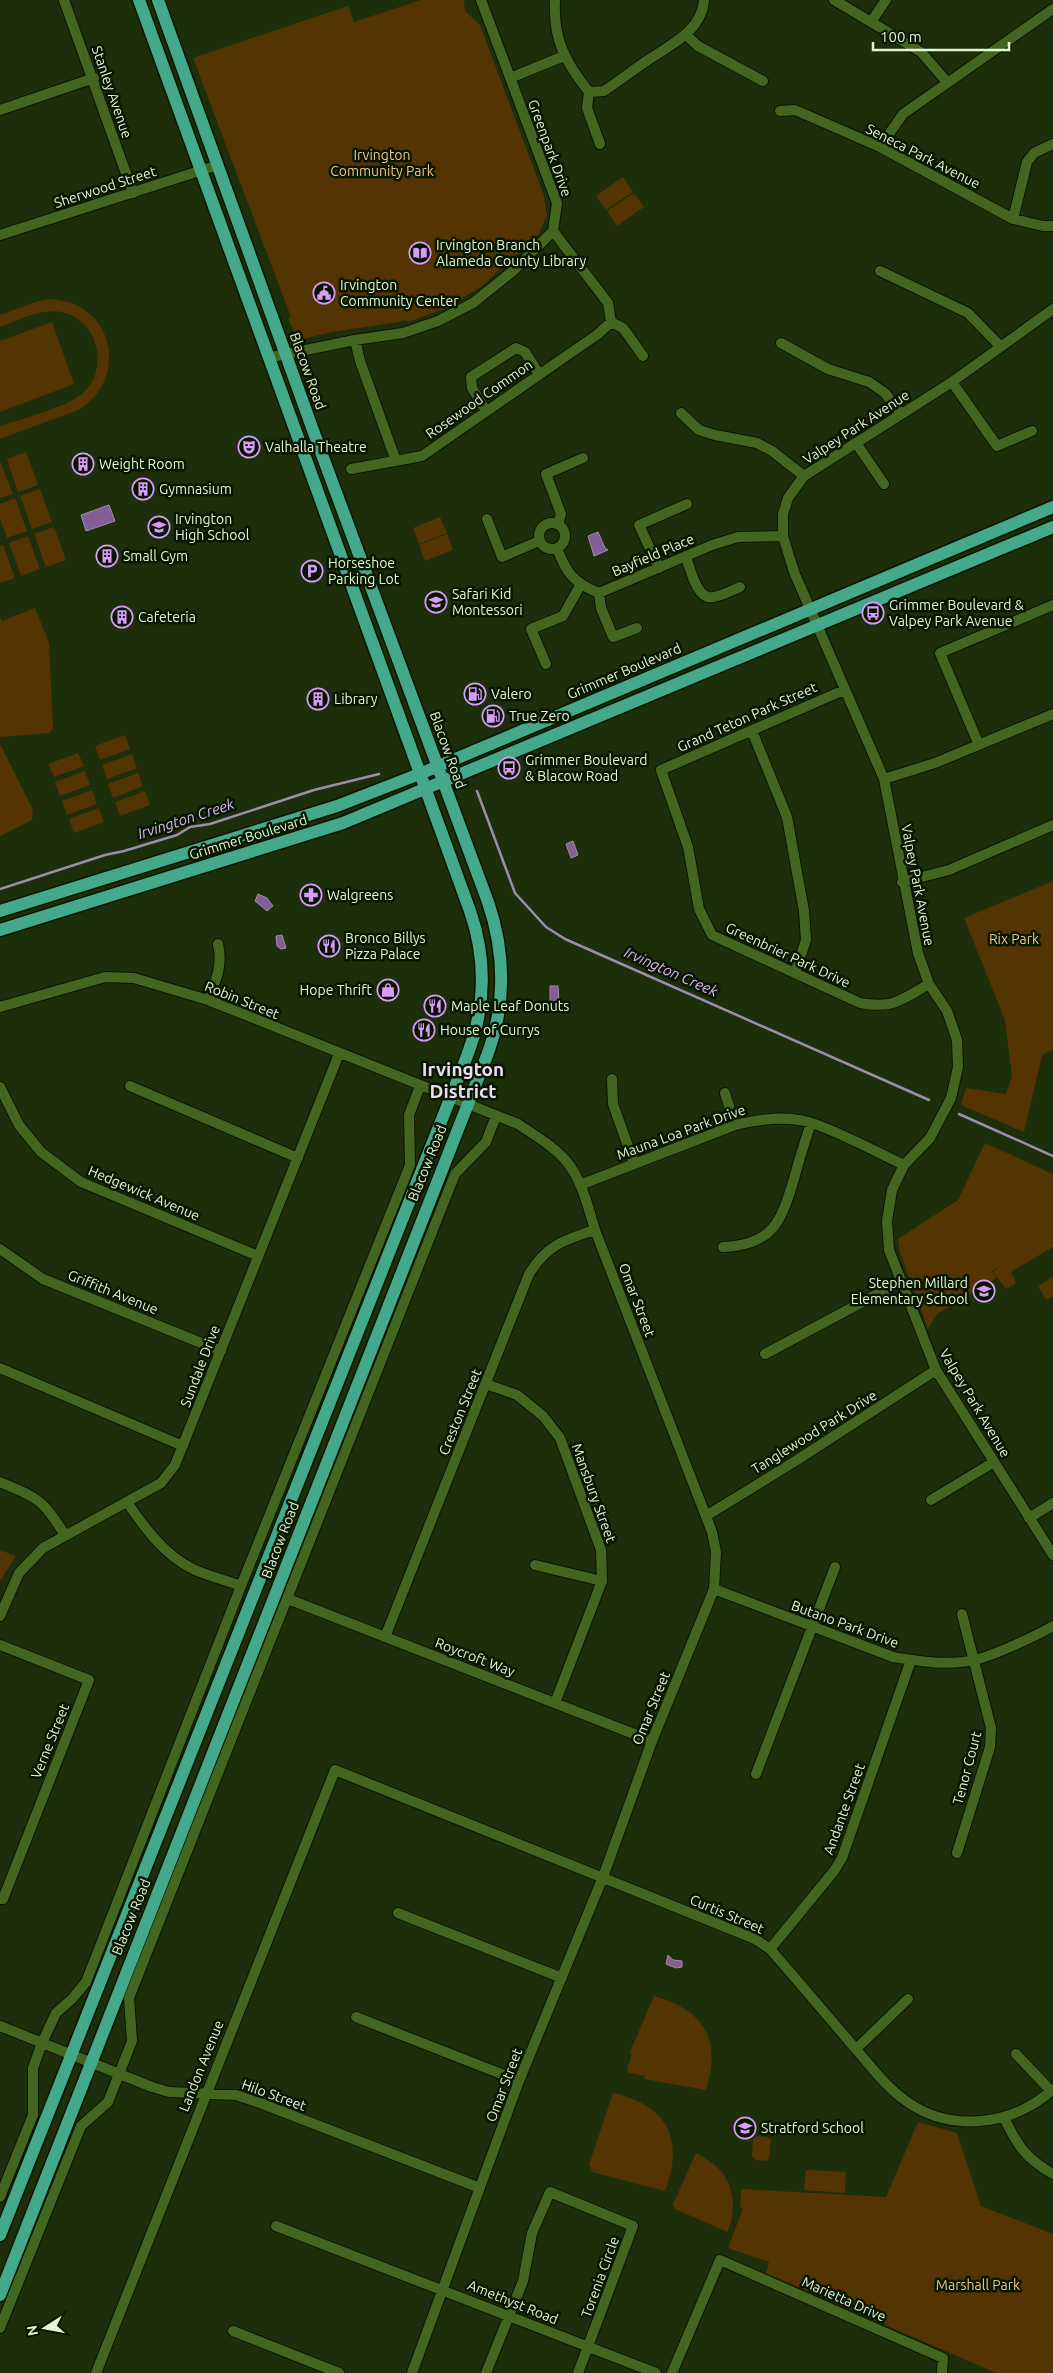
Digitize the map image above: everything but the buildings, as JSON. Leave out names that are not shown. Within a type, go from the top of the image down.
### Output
[{"type":"main road","name":"Blacow Road","points":[[0,2235],[450,1099],[477,1028],[482,997],[483,969],[474,920],[428,789],[139,0]]},
{"type":"main road","name":"Blacow Road","points":[[0,2295],[90,2061],[495,1033],[500,1002],[502,969],[491,911],[158,0]]},
{"type":"main road","name":"Grimmer Boulevard","points":[[0,911],[337,806],[422,773],[1053,507]]},
{"type":"main road","name":"Grimmer Boulevard","points":[[0,930],[343,823],[1053,527]]},
{"type":"street","name":"Stanley Avenue","points":[[64,0],[94,78],[133,193]]},
{"type":"street","name":"Greenpark Drive","points":[[482,0],[557,203],[554,231]]},
{"type":"street","points":[[556,0],[553,18],[564,56],[589,92],[587,108],[600,144]]},
{"type":"street","points":[[589,92],[604,91],[686,34],[697,21],[704,6],[704,0]]},
{"type":"street","points":[[834,0],[921,52],[947,82]]},
{"type":"street","points":[[871,22],[886,0]]},
{"type":"street","points":[[880,148],[903,114],[1053,9]]},
{"type":"street","points":[[686,34],[698,46],[763,81]]},
{"type":"street","points":[[510,78],[564,56]]},
{"type":"street","points":[[0,110],[94,78]]},
{"type":"street","name":"Seneca Park Avenue","points":[[780,112],[795,110],[880,148],[1013,219],[1043,226],[1053,226]]},
{"type":"street","points":[[1013,219],[1027,162],[1034,154],[1053,144]]},
{"type":"street","name":"Sherwood Street","points":[[0,235],[218,165]]},
{"type":"street","points":[[270,357],[355,340],[403,333],[438,322],[473,304],[513,271],[554,231],[608,303],[611,322],[623,328],[643,356]]},
{"type":"street","points":[[880,271],[968,313],[1002,347]]},
{"type":"street","name":"Valpey Park Avenue","points":[[1053,309],[952,382],[804,476],[788,498],[783,514],[782,536],[817,626],[884,779],[902,882],[918,953],[929,984],[947,1011],[957,1040],[958,1067],[951,1098],[930,1138],[904,1165],[892,1190],[887,1221],[889,1250],[936,1370],[1053,1555]]},
{"type":"street","name":"Rosewood Common","points":[[351,469],[422,456],[611,322]]},
{"type":"street","points":[[355,340],[360,361],[396,461]]},
{"type":"street","points":[[781,343],[828,369],[869,382],[885,393],[900,414]]},
{"type":"street","points":[[486,411],[472,388],[471,377],[516,348],[524,352],[540,374]]},
{"type":"street","points":[[952,382],[997,446],[1032,430]]},
{"type":"street","points":[[680,413],[699,430],[715,436],[757,443],[772,451],[804,476]]},
{"type":"street","points":[[856,443],[884,484]]},
{"type":"street","points":[[558,524],[561,514],[546,474],[583,458]]},
{"type":"street","points":[[659,568],[640,525],[687,504]]},
{"type":"street","points":[[488,519],[502,557],[539,541]]},
{"type":"street","points":[[552,522],[558,524],[563,529],[565,538],[557,548],[548,549],[539,541],[539,532],[544,525],[552,522]]},
{"type":"street","name":"Bayfield Place","points":[[599,593],[738,537],[782,536]]},
{"type":"street","points":[[557,548],[564,569],[581,584],[599,593],[601,608],[613,637],[637,628]]},
{"type":"street","points":[[686,557],[700,591],[707,597],[713,598],[740,587]]},
{"type":"street","points":[[546,664],[531,629],[563,616],[581,584]]},
{"type":"street","points":[[979,745],[940,653],[1053,605]]},
{"type":"street","name":"Grand Teton Park Street","points":[[661,770],[844,690]]},
{"type":"street","points":[[884,779],[935,763],[1053,714]]},
{"type":"street","points":[[752,731],[787,817],[804,911],[806,940],[795,972]]},
{"type":"street","name":"Greenbrier Park Drive","points":[[661,770],[688,847],[699,909],[712,935],[860,1003],[879,1006],[895,1003],[929,984]]},
{"type":"street","points":[[902,882],[949,870],[1053,825]]},
{"type":"street","points":[[208,1000],[219,975],[221,957],[218,944]]},
{"type":"street","name":"Robin Street","points":[[0,1007],[73,984],[105,977],[134,978],[208,1000],[466,1105]]},
{"type":"street","name":"Sundale Drive","points":[[0,1616],[10,1589],[24,1566],[43,1548],[161,1483],[175,1465],[339,1054]]},
{"type":"street","points":[[612,1079],[613,1104],[634,1163]]},
{"type":"street","points":[[130,1086],[298,1158]]},
{"type":"street","name":"Blacow Road","points":[[0,2197],[32,2115],[33,2068],[42,2043],[56,2013],[72,1999],[86,1982],[241,1586],[410,1165],[409,1116],[420,1086]]},
{"type":"street","name":"Hedgewick Avenue","points":[[0,1087],[19,1125],[41,1152],[81,1182],[258,1256]]},
{"type":"street","points":[[725,1092],[735,1126]]},
{"type":"street","name":"Omar Street","points":[[412,2373],[519,2081],[603,1877],[652,1741],[714,1590],[716,1552],[712,1532],[595,1230],[580,1185],[567,1162],[543,1140],[518,1124],[466,1105]]},
{"type":"street","name":"Blacow Road","points":[[0,2328],[81,2126],[108,2102],[120,2072],[132,2041],[130,1998],[455,1174],[486,1142],[496,1116]]},
{"type":"street","name":"Mauna Loa Park Drive","points":[[580,1185],[735,1126],[759,1120],[780,1118],[811,1123],[904,1165]]},
{"type":"street","points":[[723,1247],[744,1246],[762,1238],[777,1224],[785,1209],[811,1123]]},
{"type":"street","name":"Creston Street","points":[[385,1637],[529,1274],[540,1256],[553,1246],[595,1230]]},
{"type":"street","name":"Griffith Avenue","points":[[0,1248],[43,1279],[221,1351]]},
{"type":"street","points":[[765,1354],[900,1282]]},
{"type":"street","points":[[0,1368],[183,1446]]},
{"type":"street","name":"Tanglewood Park Drive","points":[[706,1516],[936,1370]]},
{"type":"street","name":"Mansbury Street","points":[[486,1384],[517,1395],[543,1416],[560,1438],[601,1550],[602,1581],[555,1703]]},
{"type":"street","points":[[931,1500],[994,1462]]},
{"type":"street","points":[[0,1482],[35,1496],[47,1506],[65,1535]]},
{"type":"street","points":[[127,1502],[152,1537],[169,1552],[191,1568],[241,1586]]},
{"type":"street","points":[[1029,1518],[1053,1503]]},
{"type":"street","points":[[535,1565],[602,1581]]},
{"type":"street","points":[[756,1774],[835,1567]]},
{"type":"street","name":"Butano Park Drive","points":[[714,1590],[893,1657],[911,1660],[943,1663],[975,1660],[1053,1626]]},
{"type":"street","name":"Roycroft Way","points":[[288,1599],[652,1741]]},
{"type":"street","name":"Tenor Court","points":[[957,1853],[990,1746],[991,1728],[962,1614]]},
{"type":"street","name":"Verne Street","points":[[0,1646],[89,1680],[3,1899],[0,1899]]},
{"type":"street","name":"Andante Street","points":[[770,1949],[834,1871],[842,1858],[911,1660]]},
{"type":"street","name":"Curtis Street","points":[[334,1770],[755,1939],[770,1949],[882,2079],[906,2102],[930,2115],[965,2123],[1004,2118],[1052,2090]]},
{"type":"street","name":"Landon Avenue","points":[[96,2373],[334,1770]]},
{"type":"street","points":[[398,1912],[562,1978]]},
{"type":"street","points":[[856,2049],[908,1999]]},
{"type":"street","points":[[356,2017],[519,2081]]},
{"type":"street","name":"Hilo Street","points":[[0,2026],[169,2092],[236,2095],[260,2103],[480,2188]]},
{"type":"street","points":[[1016,2054],[1052,2090]]},
{"type":"street","points":[[1004,2118],[1019,2148],[1034,2163],[1053,2174]]},
{"type":"street","name":"Torenia Circle","points":[[508,2314],[524,2281],[532,2233],[550,2192],[633,2226],[589,2347]]},
{"type":"street","name":"Amethyst Road","points":[[276,2226],[444,2289],[656,2373]]},
{"type":"street","name":"Marietta Drive","points":[[672,2373],[720,2260],[943,2358],[942,2373]]},
{"type":"street","points":[[486,2373],[508,2314]]},
{"type":"street","points":[[233,2331],[339,2373]]},
{"type":"street","points":[[578,2373],[589,2347]]},
{"type":"green space","name":"Irvington Community Park","points":[[421,0],[464,0],[465,11],[480,25],[544,196],[547,216],[538,235],[481,287],[443,309],[408,322],[407,320],[304,339],[297,338],[288,319],[291,317],[193,58],[348,6],[354,22]]},
{"type":"green space","points":[[623,177],[633,192],[606,210],[596,196]]},
{"type":"green space","points":[[634,193],[644,207],[617,226],[607,211]]},
{"type":"green space","points":[[52,299],[69,302],[78,306],[92,316],[102,328],[109,358],[107,373],[101,388],[91,400],[78,410],[0,439],[0,426],[71,401],[89,386],[95,375],[98,362],[97,349],[93,337],[75,317],[54,311],[38,313],[0,327],[0,315],[38,301]]},
{"type":"green space","points":[[52,322],[74,384],[0,412],[0,341]]},
{"type":"green space","points":[[26,452],[38,485],[18,492],[7,459]]},
{"type":"green space","points":[[0,461],[13,494],[0,498]]},
{"type":"green space","points":[[40,489],[52,522],[32,529],[20,496]]},
{"type":"green space","points":[[15,498],[27,531],[7,538],[0,519],[0,504]]},
{"type":"green space","points":[[440,517],[447,533],[419,544],[413,528]]},
{"type":"green space","points":[[54,527],[66,560],[46,567],[34,534]]},
{"type":"green space","points":[[447,534],[453,550],[425,561],[419,545]]},
{"type":"green space","points":[[28,536],[40,569],[21,576],[9,543]]},
{"type":"green space","points":[[3,545],[15,578],[0,583],[0,546]]},
{"type":"green space","points":[[35,608],[49,643],[53,728],[49,733],[0,737],[0,616],[2,621]]},
{"type":"green space","points":[[125,735],[130,749],[100,760],[95,746]]},
{"type":"green space","points":[[0,744],[33,810],[32,820],[0,836]]},
{"type":"green space","points":[[78,753],[84,766],[54,777],[48,764]]},
{"type":"green space","points":[[132,754],[137,768],[107,779],[102,765]]},
{"type":"green space","points":[[85,771],[90,785],[60,796],[55,782]]},
{"type":"green space","points":[[138,773],[143,786],[113,798],[108,784]]},
{"type":"green space","points":[[92,790],[97,804],[67,815],[62,801]]},
{"type":"green space","points":[[145,791],[150,805],[120,816],[115,802]]},
{"type":"green space","points":[[99,808],[104,822],[74,833],[69,819]]},
{"type":"green space","name":"Rix Park","points":[[1053,881],[1053,1050],[1042,1055],[1024,1132],[961,1105],[966,1088],[1006,1094],[1012,1076],[1005,1020],[964,918]]},
{"type":"green space","points":[[985,1143],[1053,1174],[1053,1247],[1011,1272],[1016,1283],[1006,1289],[993,1272],[999,1267],[992,1271],[996,1278],[937,1314],[928,1329],[900,1253],[898,1239],[958,1200]]},
{"type":"green space","points":[[1053,1277],[1053,1296],[1046,1300],[1038,1286]]},
{"type":"green space","points":[[0,1550],[16,1556],[0,1581]]},
{"type":"green space","points":[[654,1996],[685,2009],[697,2018],[705,2029],[710,2042],[712,2056],[706,2090],[644,2079],[645,2076],[628,2073],[627,2068],[632,2054],[630,2052]]},
{"type":"green space","points":[[613,2093],[647,2106],[667,2127],[672,2140],[673,2155],[671,2172],[665,2191],[592,2172],[589,2165]]},
{"type":"green space","name":"Marshall Park","points":[[918,2122],[957,2133],[981,2206],[1053,2234],[1053,2373],[996,2373],[766,2273],[769,2262],[730,2249],[729,2245],[743,2209],[740,2208],[741,2189],[886,2197]]},
{"type":"green space","points":[[757,2136],[767,2137],[771,2140],[769,2157],[766,2161],[756,2160],[752,2156],[753,2139]]},
{"type":"green space","points":[[696,2153],[717,2167],[729,2185],[733,2206],[728,2232],[675,2209],[673,2204]]},
{"type":"green space","points":[[806,2170],[846,2172],[845,2193],[804,2190]]},
{"type":"shaded area","points":[[109,505],[115,521],[86,531],[81,515]]},
{"type":"shaded area","points":[[598,532],[605,548],[608,550],[594,556],[588,536]]},
{"type":"shaded area","points":[[573,841],[578,855],[571,858],[566,844]]},
{"type":"shaded area","points":[[258,894],[267,898],[273,906],[267,911],[255,901]]},
{"type":"shaded area","points":[[282,935],[286,948],[281,949],[277,946],[276,936]]},
{"type":"shaded area","points":[[550,986],[558,986],[559,1001],[550,1001]]},
{"type":"shaded area","points":[[668,1955],[673,1960],[682,1961],[682,1967],[676,1968],[666,1964]]},
{"type":"waterway","name":"Irvington Creek","points":[[0,889],[105,855],[177,835],[190,827],[210,824],[314,790],[379,774]]},
{"type":"waterway","name":"Irvington Creek","points":[[477,791],[515,893],[546,927],[565,939],[929,1100]]},
{"type":"waterway","name":"Irvington Creek","points":[[959,1114],[1053,1156]]},
{"type":"place","name":"Irvington Branch Alameda County Library","points":[[420,253]]},
{"type":"place","name":"Irvington Community Center","points":[[324,293]]},
{"type":"place","name":"Valhalla Theatre","points":[[249,447]]},
{"type":"place","name":"Weight Room","points":[[83,464]]},
{"type":"place","name":"Gymnasium","points":[[143,489]]},
{"type":"place","name":"Irvington High School","points":[[159,527]]},
{"type":"place","name":"Small Gym","points":[[107,556]]},
{"type":"place","name":"Horseshoe Parking Lot","points":[[312,571]]},
{"type":"place","name":"Safari Kid Montessori","points":[[436,602]]},
{"type":"place","name":"Grimmer Boulevard & Valpey Park Avenue","points":[[873,613]]},
{"type":"place","name":"Cafeteria","points":[[122,617]]},
{"type":"place","name":"Valero","points":[[475,694]]},
{"type":"place","name":"Library","points":[[318,699]]},
{"type":"place","name":"True Zero","points":[[493,716]]},
{"type":"place","name":"Grimmer Boulevard & Blacow Road","points":[[509,768]]},
{"type":"place","name":"Walgreens","points":[[311,895]]},
{"type":"place","name":"Bronco Billys Pizza Palace","points":[[329,946]]},
{"type":"place","name":"Hope Thrift","points":[[388,990]]},
{"type":"place","name":"Maple Leaf Donuts","points":[[435,1006]]},
{"type":"place","name":"House of Currys","points":[[424,1030]]},
{"type":"place","name":"Stephen Millard Elementary School","points":[[984,1291]]},
{"type":"place","name":"Stratford School","points":[[745,2128]]},
{"type":"district","name":"Irvington District","points":[[463,1080]]}]
